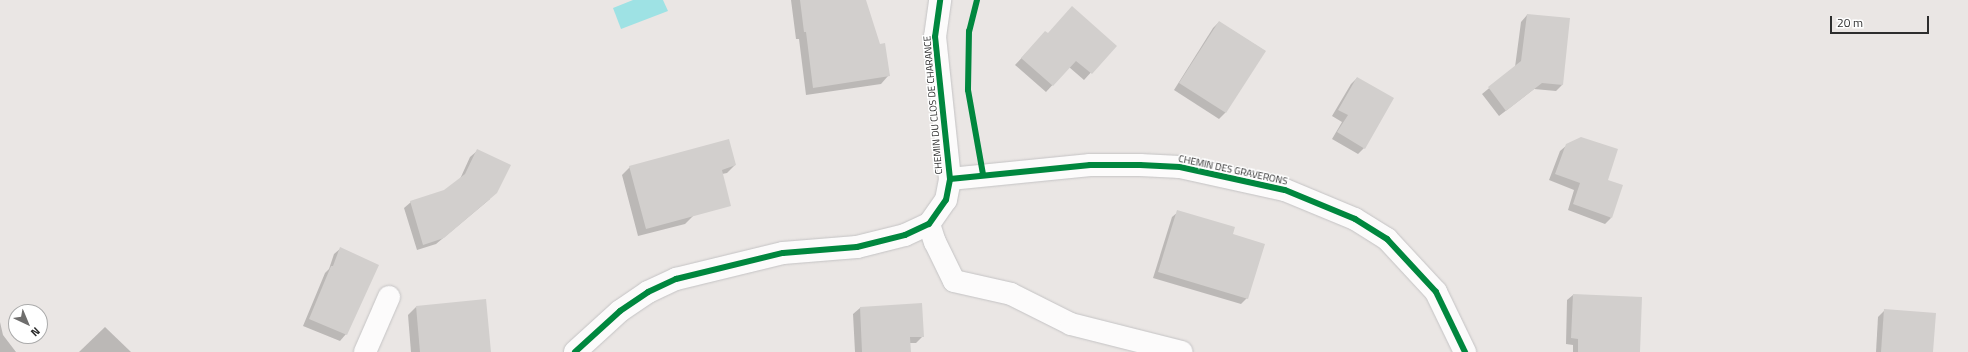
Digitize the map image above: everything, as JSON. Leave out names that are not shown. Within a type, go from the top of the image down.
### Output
[{"type":"street","name":"CHEMIN DU CLOS DE CHARANCE","points":[[929,224],[946,200],[950,179],[935,37],[940,0]]},
{"type":"street","name":"CHEMIN DES GRAVERONS","points":[[950,179],[1090,165],[1140,165],[1180,167],[1285,190],[1355,219],[1387,239],[1436,292],[1465,352]]},
{"type":"street","points":[[575,352],[620,311],[648,292],[676,279],[783,252],[857,247],[905,235],[929,224],[935,242],[954,281],[1012,294],[1071,324],[1182,352]]},
{"type":"street","points":[[365,352],[390,297]]},
{"type":"water","points":[[633,0],[663,0],[668,11],[621,29],[613,8]]},
{"type":"building","points":[[800,0],[866,0],[880,44],[885,43],[890,76],[813,88],[806,32],[804,32]]},
{"type":"building","points":[[1072,6],[1117,46],[1092,74],[1076,61],[1053,86],[1021,58],[1045,31],[1048,33]]},
{"type":"building","points":[[1527,14],[1570,18],[1563,85],[1542,83],[1506,111],[1488,87],[1521,61]]},
{"type":"building","points":[[1219,21],[1266,51],[1226,113],[1179,83]]},
{"type":"building","points":[[1357,77],[1394,98],[1365,149],[1337,132],[1348,115],[1338,110]]},
{"type":"building","points":[[1581,137],[1618,149],[1608,180],[1623,185],[1612,218],[1573,204],[1580,183],[1555,174],[1566,144]]},
{"type":"building","points":[[729,139],[736,165],[722,170],[731,206],[646,229],[629,166]]},
{"type":"building","points":[[477,149],[511,165],[497,193],[444,238],[423,245],[410,201],[444,190],[465,174]]},
{"type":"building","points":[[1177,210],[1235,227],[1233,234],[1265,244],[1248,299],[1158,272]]},
{"type":"building","points":[[340,247],[379,265],[347,335],[309,319]]},
{"type":"building","points":[[1573,294],[1642,297],[1640,352],[1578,352],[1578,339],[1571,338]]},
{"type":"building","points":[[486,299],[491,352],[420,352],[416,306]]},
{"type":"building","points":[[922,303],[924,337],[910,337],[911,352],[862,352],[860,307]]},
{"type":"building","points":[[1884,309],[1936,313],[1933,352],[1881,352]]},
{"type":"cycle path","points":[[575,352],[620,311],[648,292],[676,279],[783,253],[857,247],[905,235],[929,224],[946,200],[950,179],[935,37],[940,0]]},
{"type":"cycle path","points":[[977,0],[969,31],[968,90],[983,174]]},
{"type":"cycle path","points":[[950,179],[1090,165],[1140,165],[1180,167],[1285,190],[1355,219],[1387,239],[1436,292],[1465,352]]}]
